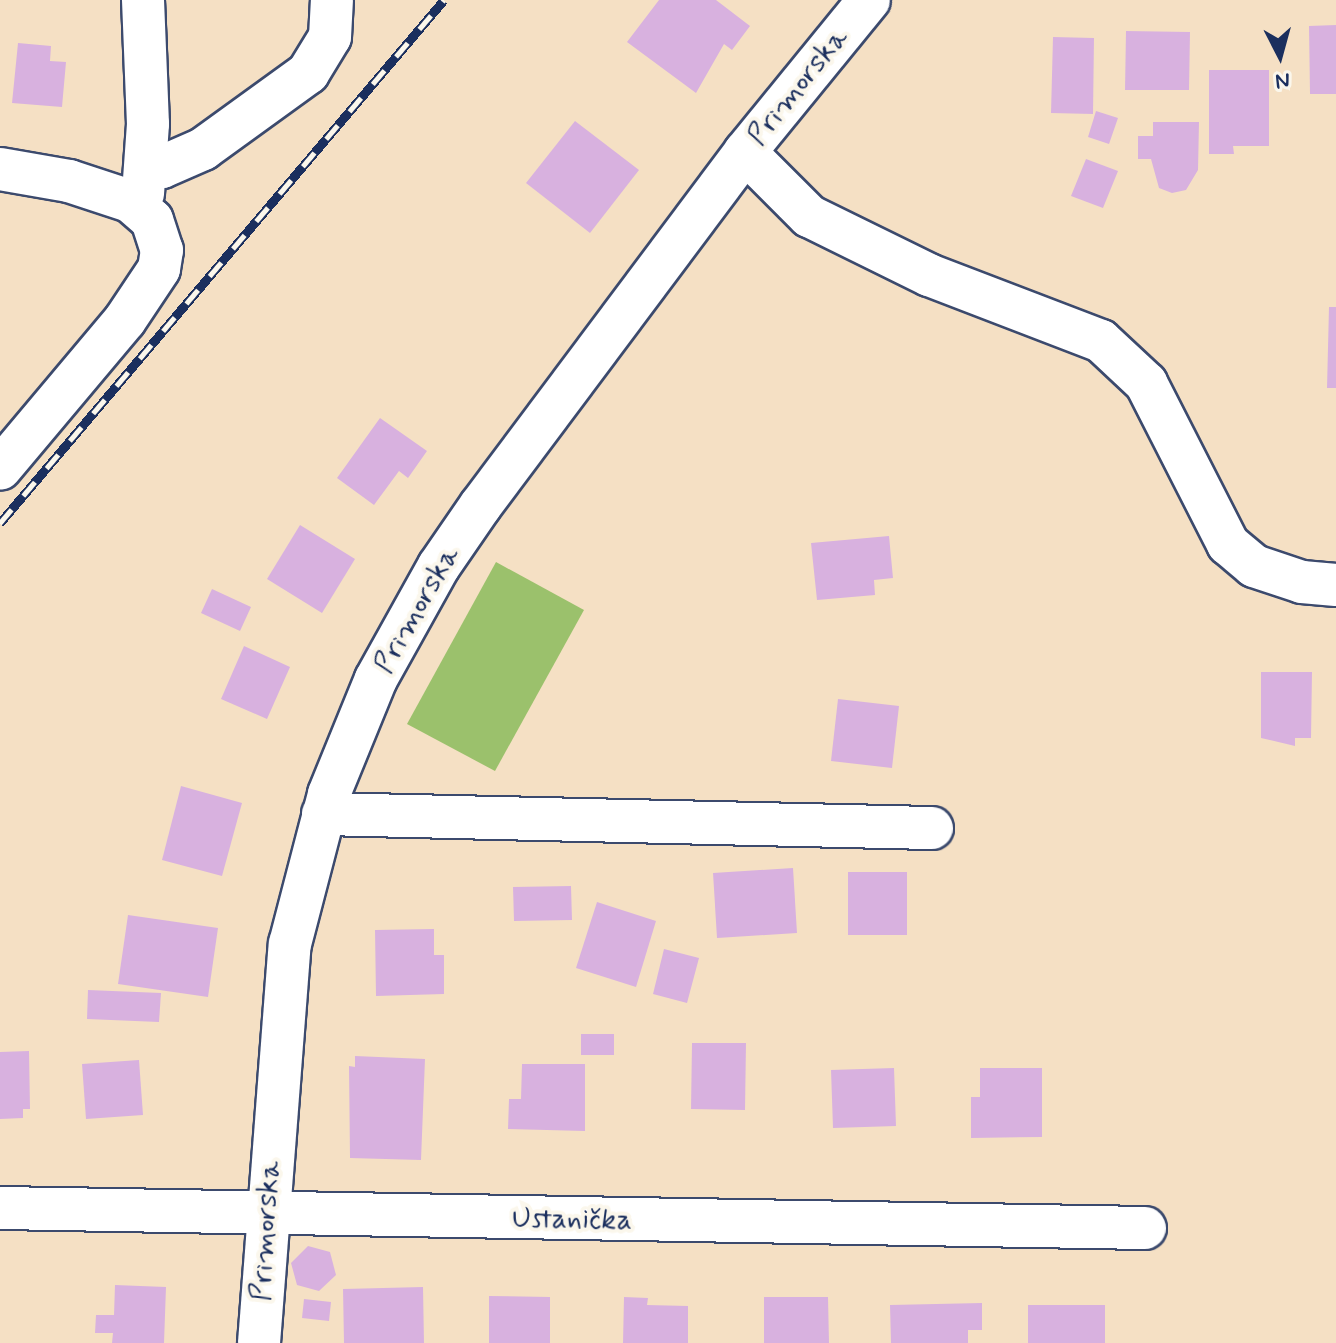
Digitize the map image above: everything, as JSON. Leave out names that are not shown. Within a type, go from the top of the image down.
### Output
[{"type":"street","points":[[0,469],[125,320],[159,269],[160,237],[135,190],[143,0]]},
{"type":"street","points":[[0,169],[135,190],[162,167],[203,149],[308,73],[330,37],[332,0]]},
{"type":"street","name":"Primorska","points":[[259,1343],[265,1215],[290,944],[323,814],[376,679],[439,566],[745,152],[869,0]]},
{"type":"street","points":[[745,152],[809,216],[929,275],[1101,341],[1146,383],[1228,544],[1254,566],[1302,582],[1336,585]]},
{"type":"street","points":[[323,814],[932,828]]},
{"type":"street","name":"Ustanička","points":[[0,1208],[1145,1228]]},
{"type":"green space","points":[[496,562],[584,610],[495,771],[407,724]]},
{"type":"building","points":[[659,0],[716,0],[750,26],[732,50],[724,44],[696,93],[627,42]]},
{"type":"building","points":[[1336,25],[1336,94],[1310,94],[1309,26]]},
{"type":"building","points":[[1126,31],[1190,32],[1189,90],[1125,90]]},
{"type":"building","points":[[1053,37],[1094,38],[1093,114],[1051,113]]},
{"type":"building","points":[[18,43],[51,46],[50,61],[66,62],[62,107],[12,103]]},
{"type":"building","points":[[1209,70],[1269,70],[1269,146],[1233,146],[1234,154],[1209,154]]},
{"type":"building","points":[[1096,111],[1118,118],[1109,144],[1088,137]]},
{"type":"building","points":[[575,121],[639,170],[590,233],[526,183]]},
{"type":"building","points":[[1153,122],[1199,122],[1198,170],[1186,190],[1172,193],[1159,188],[1151,159],[1138,159],[1138,136],[1153,136]]},
{"type":"building","points":[[1086,159],[1118,171],[1103,208],[1071,196]]},
{"type":"building","points":[[1329,307],[1336,307],[1336,388],[1327,388]]},
{"type":"building","points":[[380,418],[427,451],[408,478],[399,471],[374,505],[337,478]]},
{"type":"building","points":[[300,525],[355,559],[322,613],[267,579]]},
{"type":"building","points":[[889,536],[893,578],[874,580],[875,595],[817,600],[811,543]]},
{"type":"building","points":[[212,589],[251,607],[240,631],[201,613]]},
{"type":"building","points":[[244,646],[290,667],[267,719],[221,699]]},
{"type":"building","points":[[1261,672],[1312,672],[1311,738],[1295,738],[1295,746],[1261,738]]},
{"type":"building","points":[[838,699],[899,706],[892,768],[831,761]]},
{"type":"building","points":[[181,786],[242,803],[222,876],[162,860]]},
{"type":"building","points":[[793,868],[797,933],[717,938],[713,873]]},
{"type":"building","points":[[848,872],[907,872],[907,935],[848,935]]},
{"type":"building","points":[[571,886],[572,920],[514,921],[513,887]]},
{"type":"building","points":[[597,902],[656,921],[636,987],[576,968]]},
{"type":"building","points":[[128,915],[218,928],[208,997],[118,984]]},
{"type":"building","points":[[434,929],[434,955],[444,955],[444,994],[376,996],[375,930]]},
{"type":"building","points":[[664,949],[699,958],[687,1003],[653,994]]},
{"type":"building","points":[[88,990],[161,993],[159,1022],[87,1019]]},
{"type":"building","points":[[581,1034],[614,1034],[614,1055],[581,1055]]},
{"type":"building","points":[[692,1043],[746,1043],[745,1110],[691,1109]]},
{"type":"building","points":[[29,1051],[30,1109],[23,1109],[23,1118],[0,1119],[0,1052]]},
{"type":"building","points":[[355,1056],[425,1059],[421,1160],[350,1158],[349,1066],[355,1067]]},
{"type":"building","points":[[139,1060],[143,1115],[86,1119],[82,1064]]},
{"type":"building","points":[[522,1064],[585,1064],[585,1131],[508,1129],[509,1099],[521,1099]]},
{"type":"building","points":[[894,1068],[896,1126],[833,1128],[831,1070]]},
{"type":"building","points":[[980,1068],[1042,1068],[1042,1137],[971,1138],[971,1097],[980,1097]]},
{"type":"building","points":[[308,1246],[330,1252],[336,1275],[319,1291],[297,1285],[291,1263]]},
{"type":"building","points":[[115,1285],[166,1287],[164,1343],[112,1343],[113,1333],[95,1333],[96,1315],[114,1315]]},
{"type":"building","points":[[423,1287],[424,1343],[344,1343],[343,1289]]},
{"type":"building","points":[[489,1296],[550,1297],[550,1343],[489,1343]]},
{"type":"building","points":[[624,1297],[648,1298],[647,1305],[688,1306],[688,1343],[623,1343]]},
{"type":"building","points":[[764,1297],[828,1297],[829,1343],[764,1343]]},
{"type":"building","points":[[304,1299],[331,1302],[329,1321],[302,1318]]},
{"type":"building","points":[[982,1303],[982,1330],[968,1330],[968,1343],[891,1343],[890,1305]]},
{"type":"building","points":[[1028,1305],[1105,1305],[1105,1343],[1028,1343]]},
{"type":"railway","points":[[0,523],[444,0]]}]
